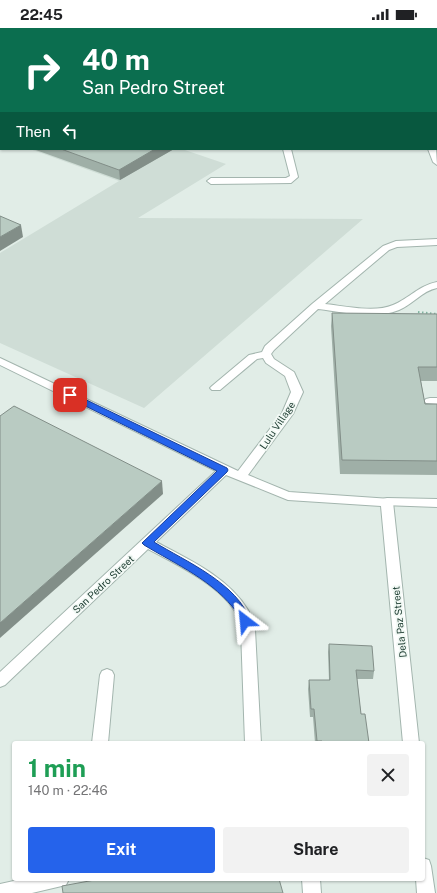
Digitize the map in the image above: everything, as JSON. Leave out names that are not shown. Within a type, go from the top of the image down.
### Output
[{"type":"street","points":[[211,181],[288,181],[294,177],[287,150]]},
{"type":"street","points":[[432,150],[437,162]]},
{"type":"street","points":[[216,388],[253,357],[266,354],[274,342],[386,248],[392,245],[404,243],[437,242]]},
{"type":"street","points":[[316,306],[374,311],[388,310],[400,305],[422,289],[437,285]]},
{"type":"street","name":"Lulu Village","points":[[240,477],[287,414],[297,392],[290,374],[270,361],[266,354]]},
{"type":"street","points":[[0,361],[224,470],[288,496],[387,502],[437,503]]},
{"type":"street","name":"San Pedro Street","points":[[0,681],[224,470]]},
{"type":"street","name":"Dela Paz Street","points":[[387,502],[411,741]]},
{"type":"street","points":[[147,543],[206,578],[229,596],[242,612],[248,630],[253,741]]},
{"type":"street","points":[[100,741],[107,675]]},
{"type":"street","points":[[0,892],[51,881]]},
{"type":"street","points":[[311,881],[312,893]]},
{"type":"street","points":[[425,881],[426,893]]},
{"type":"shaded area","points":[[33,150],[185,150],[226,164],[138,218],[363,219],[144,408],[0,343],[0,253],[119,181]]},
{"type":"building","points":[[64,150],[153,150],[119,170]]},
{"type":"building","points":[[0,216],[21,225],[0,237]]},
{"type":"building","points":[[332,313],[437,314],[437,367],[418,367],[425,404],[437,404],[437,461],[342,460]]},
{"type":"building","points":[[14,406],[162,481],[0,623],[0,416]]},
{"type":"building","points":[[329,644],[372,646],[374,671],[356,670],[361,714],[365,714],[369,741],[317,741],[314,709],[311,709],[309,680],[330,680]]},
{"type":"building","points":[[89,881],[280,881],[283,893],[63,893],[62,886]]},
{"type":"route","points":[[70,395],[224,470],[147,543],[206,578],[229,596],[242,612],[245,621]]}]
